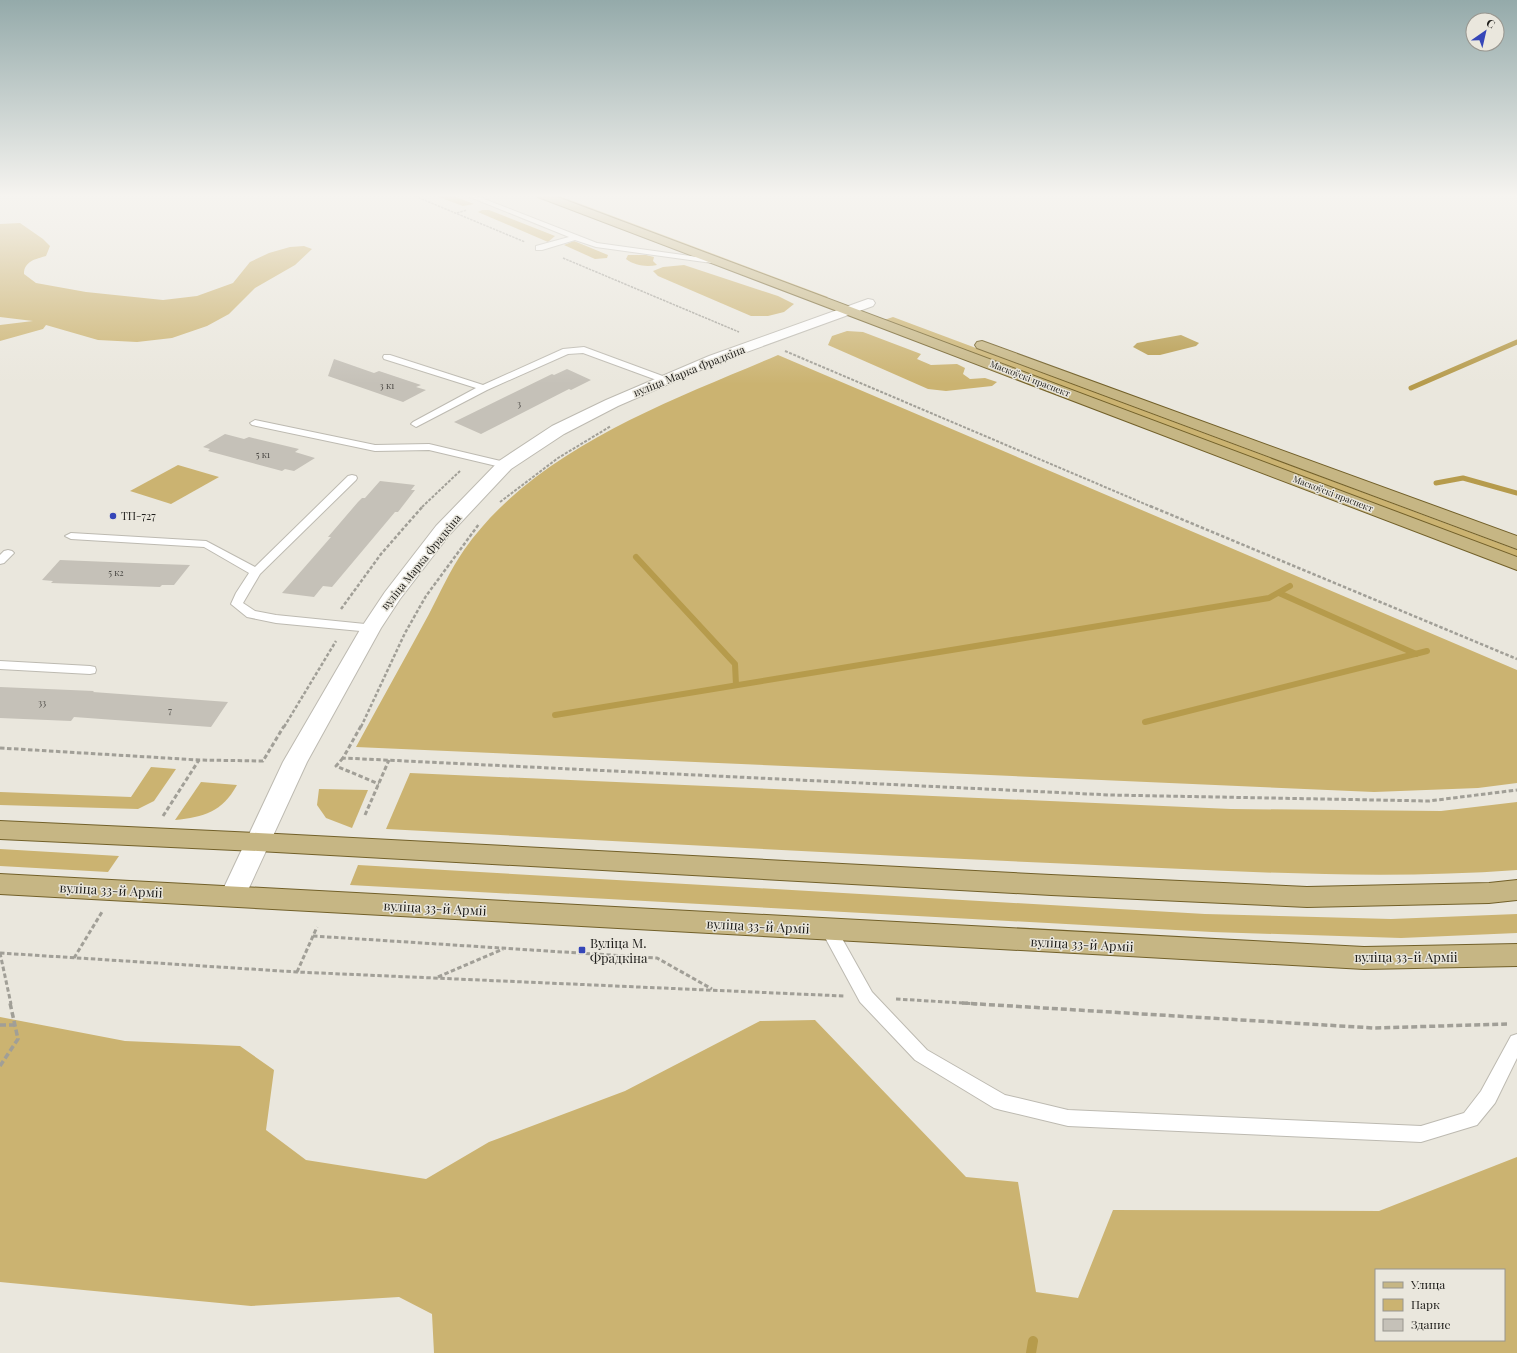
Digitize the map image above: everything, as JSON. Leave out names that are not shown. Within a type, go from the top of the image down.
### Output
[{"type":"main road","name":"Маскоўскі праспект","points":[[709,258],[850,304],[1517,564]]},
{"type":"main road","name":"Маскоўскі праспект","points":[[973,342],[1517,543]]},
{"type":"main road","points":[[0,830],[258,842],[1035,884],[1307,897],[1489,893],[1517,890]]},
{"type":"main road","name":"вуліца 33-й Арміі","points":[[0,884],[1364,958],[1517,955]]},
{"type":"street","name":"вуліца Марка Фрадкіна","points":[[233,896],[295,762],[371,628],[392,596],[443,530],[505,465],[558,430],[612,403],[665,380],[850,304],[874,305]]},
{"type":"lane","points":[[691,258],[719,262]]},
{"type":"lane","points":[[416,424],[484,388],[566,351],[584,350],[665,380]]},
{"type":"lane","points":[[387,357],[484,388]]},
{"type":"lane","points":[[255,423],[375,448],[429,447],[505,465]]},
{"type":"lane","points":[[352,478],[256,572],[242,593],[237,604],[251,614],[276,619],[371,628]]},
{"type":"lane","points":[[71,536],[206,544],[256,572]]},
{"type":"lane","points":[[0,665],[90,670]]},
{"type":"lane","points":[[829,930],[866,997],[921,1055],[1001,1102],[1068,1118],[1420,1134],[1470,1119],[1488,1097],[1517,1041]]},
{"type":"path","points":[[563,258],[741,333]]},
{"type":"path","points":[[781,349],[1077,476],[1517,659]]},
{"type":"path","points":[[497,504],[521,484],[558,458],[615,424]]},
{"type":"path","points":[[379,784],[336,766],[343,758],[367,716],[405,633],[426,596],[482,520]]},
{"type":"path","points":[[0,748],[199,760],[263,761]]},
{"type":"path","points":[[343,758],[1110,795],[1430,801],[1517,790]]},
{"type":"path","points":[[161,820],[199,760]]},
{"type":"path","points":[[365,815],[389,760]]},
{"type":"path","points":[[74,958],[104,909]]},
{"type":"path","points":[[298,972],[317,927]]},
{"type":"path","points":[[313,936],[657,958],[713,989]]},
{"type":"path","points":[[436,978],[504,949]]},
{"type":"path","points":[[0,1066],[18,1038],[0,953],[298,972],[713,989],[866,997],[1374,1028],[1509,1024]]},
{"type":"path","points":[[0,1025],[15,1025]]},
{"type":"green space","points":[[0,258],[38,258],[28,263],[24,274],[36,283],[86,292],[163,300],[197,296],[233,283],[250,262],[258,258],[302,258],[295,265],[255,288],[229,314],[207,326],[172,338],[137,342],[98,340],[46,325],[43,329],[0,341],[0,325],[33,321],[0,317]]},
{"type":"green space","points":[[654,258],[653,261],[657,265],[637,265],[626,259]]},
{"type":"green space","points":[[717,258],[725,258],[828,297],[824,299]]},
{"type":"green space","points":[[684,265],[778,296],[794,304],[784,312],[768,316],[751,316],[658,276],[653,271],[663,267]]},
{"type":"green space","points":[[893,317],[1517,550],[1517,559],[884,320]]},
{"type":"green space","points":[[847,331],[863,332],[921,354],[917,359],[931,365],[957,364],[965,368],[963,374],[970,379],[985,378],[997,382],[992,386],[946,391],[928,389],[828,345],[832,336]]},
{"type":"green space","points":[[778,355],[1517,670],[1517,783],[1478,788],[1374,792],[356,747],[429,614],[454,565],[464,550],[493,515],[528,484],[566,456],[606,432],[693,391]]},
{"type":"green space","points":[[178,465],[219,477],[171,504],[130,491]]},
{"type":"green space","points":[[151,767],[176,769],[154,801],[138,809],[0,805],[0,792],[131,797]]},
{"type":"green space","points":[[410,773],[1231,809],[1441,811],[1517,802],[1517,870],[1406,875],[1350,875],[901,856],[386,829]]},
{"type":"green space","points":[[201,782],[237,785],[225,801],[211,812],[195,817],[175,820]]},
{"type":"green space","points":[[319,789],[368,790],[352,828],[326,818],[317,805]]},
{"type":"green space","points":[[0,849],[119,856],[108,872],[0,866]]},
{"type":"green space","points":[[358,865],[1205,914],[1391,919],[1517,914],[1517,933],[1401,938],[1212,932],[350,885]]},
{"type":"green space","points":[[0,1017],[125,1041],[240,1046],[274,1070],[266,1130],[306,1160],[426,1179],[489,1142],[625,1091],[760,1021],[815,1020],[966,1177],[1018,1182],[1036,1292],[1078,1298],[1113,1210],[1379,1211],[1517,1157],[1517,1353],[434,1353],[432,1314],[399,1297],[251,1306],[0,1282]]},
{"type":"shaded area","points":[[1181,335],[1199,343],[1196,346],[1160,355],[1148,355],[1133,347],[1137,343]]},
{"type":"building","points":[[334,359],[374,373],[379,371],[421,385],[416,387],[426,390],[403,402],[328,376]]},
{"type":"building","points":[[567,369],[591,380],[571,390],[569,389],[481,434],[454,422],[552,374],[554,375]]},
{"type":"building","points":[[225,434],[244,439],[249,437],[299,449],[295,452],[315,458],[294,471],[285,469],[282,471],[208,451],[210,449],[203,447]]},
{"type":"building","points":[[380,481],[415,485],[411,490],[415,490],[398,512],[395,512],[332,587],[323,586],[314,597],[282,593],[331,537],[328,537],[358,502],[362,498],[365,498]]},
{"type":"building","points":[[60,560],[190,565],[174,585],[162,585],[160,587],[51,583],[53,581],[42,580]]},
{"type":"building","points":[[0,687],[94,691],[93,692],[228,702],[211,727],[74,717],[71,721],[0,718]]},
{"type":"waterway","points":[[1411,388],[1517,342]]},
{"type":"waterway","points":[[1436,483],[1463,478],[1517,493]]},
{"type":"waterway","points":[[636,557],[735,664],[736,685]]},
{"type":"waterway","points":[[555,715],[1269,598],[1290,586]]},
{"type":"waterway","points":[[1279,593],[1416,654]]},
{"type":"waterway","points":[[1416,654],[1427,651]]},
{"type":"waterway","points":[[1145,722],[1416,654]]},
{"type":"waterway","points":[[1031,1353],[1033,1341]]},
{"type":"place","name":"ТП-727","points":[[113,516]]},
{"type":"place","name":"Вуліца М. Фрадкіна","points":[[582,950]]}]
